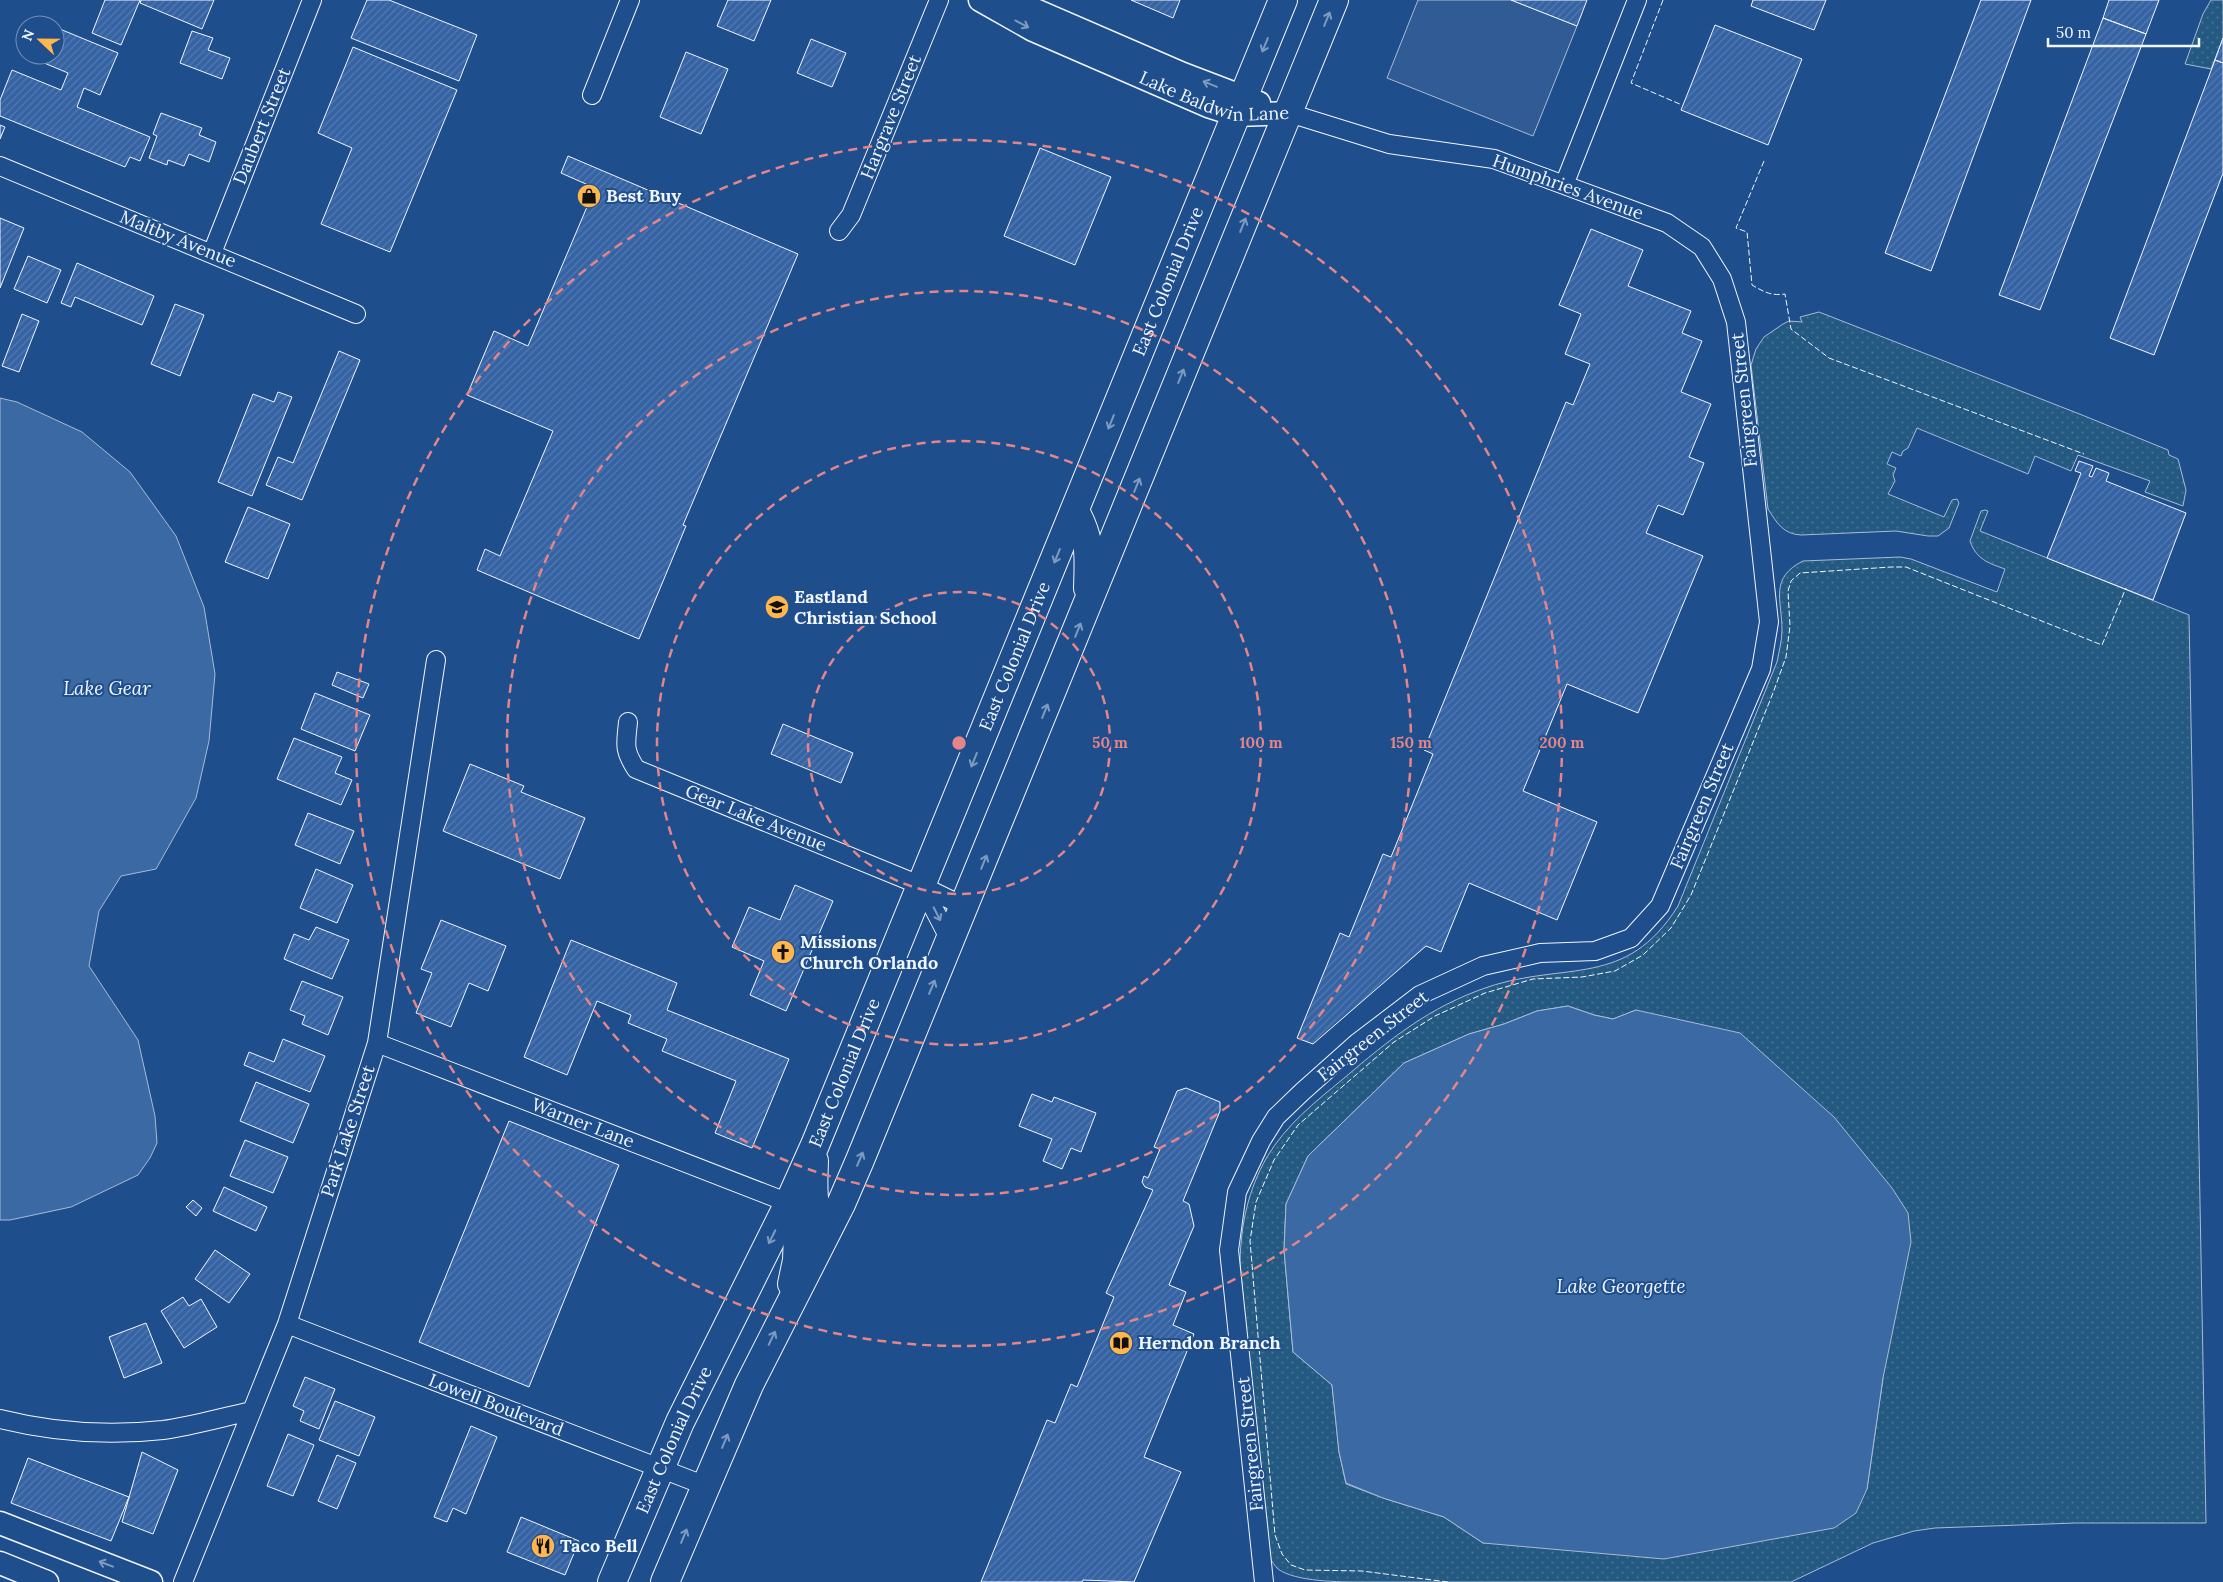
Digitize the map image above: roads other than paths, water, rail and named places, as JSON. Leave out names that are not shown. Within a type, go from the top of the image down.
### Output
[{"type":"highway","name":"East Colonial Drive","points":[[612,1582],[680,1422],[789,1203],[815,1145],[1283,0]]},
{"type":"highway","points":[[665,1582],[748,1385],[826,1232],[860,1160],[951,942],[1334,0]]},
{"type":"highway","points":[[1075,511],[1085,530],[1089,550],[1088,605]]},
{"type":"highway","points":[[815,1145],[812,1197],[817,1216],[826,1232]]},
{"type":"highway","points":[[788,1305],[797,1260],[798,1234],[789,1203]]},
{"type":"street","name":"Daubert Street","points":[[212,253],[312,0]]},
{"type":"street","points":[[592,95],[630,0]]},
{"type":"street","name":"Hargrave Street","points":[[839,231],[851,215],[939,0]]},
{"type":"street","name":"Lake Baldwin Lane","points":[[980,0],[1033,30],[1208,106],[1240,106],[1288,113]]},
{"type":"street","name":"Lake Baldwin Lane","points":[[1012,0],[1174,70],[1240,106]]},
{"type":"street","points":[[1564,185],[1637,0]]},
{"type":"street","name":"Humphries Avenue","points":[[1288,113],[1389,144],[1494,159],[1667,223],[1702,247],[1722,279],[1736,322]]},
{"type":"street","name":"Maltby Avenue","points":[[0,166],[356,314]]},
{"type":"street","name":"Fairgreen Street","points":[[1264,1582],[1229,1250],[1237,1192],[1261,1141],[1276,1117],[1357,1043],[1420,995],[1484,966],[1540,954],[1595,951],[1631,938],[1660,906],[1761,668],[1769,622],[1736,322]]},
{"type":"street","name":"Park Lake Street","points":[[183,1582],[287,1324],[376,1043],[436,660]]},
{"type":"street","name":"Gear Lake Avenue","points":[[628,722],[627,756],[636,768],[922,886],[965,907]]},
{"type":"street","points":[[922,886],[951,942]]},
{"type":"street","name":"Warner Lane","points":[[376,1043],[789,1203]]},
{"type":"street","name":"Lowell Boulevard","points":[[287,1324],[706,1486]]},
{"type":"street","points":[[0,1419],[21,1424],[96,1433],[163,1430],[252,1411]]},
{"type":"street","points":[[0,1523],[151,1582]]},
{"type":"street","points":[[0,1563],[38,1580]]},
{"type":"water","name":"Lake Gear","points":[[0,398],[17,402],[82,432],[130,472],[176,536],[204,607],[215,674],[209,741],[196,798],[156,869],[121,876],[99,911],[89,966],[138,1040],[155,1116],[157,1143],[150,1158],[138,1175],[71,1207],[10,1220],[0,1220]]},
{"type":"water","name":"Lake Georgette","points":[[1568,1006],[1613,1019],[1636,1010],[1740,1033],[1834,1117],[1892,1188],[1908,1213],[1911,1242],[1883,1378],[1867,1489],[1856,1513],[1834,1528],[1664,1559],[1483,1543],[1444,1517],[1383,1498],[1346,1483],[1339,1452],[1332,1385],[1293,1352],[1284,1250],[1286,1204],[1308,1156],[1404,1063],[1469,1034],[1504,1024],[1537,1011]]},
{"type":"place","name":"Best Buy","points":[[589,196]]},
{"type":"place","name":"Eastland Christian School","points":[[777,607]]},
{"type":"place","name":"Missions Church Orlando","points":[[783,952]]},
{"type":"place","name":"Herndon Branch","points":[[1121,1343]]},
{"type":"place","name":"Taco Bell","points":[[543,1546]]}]
